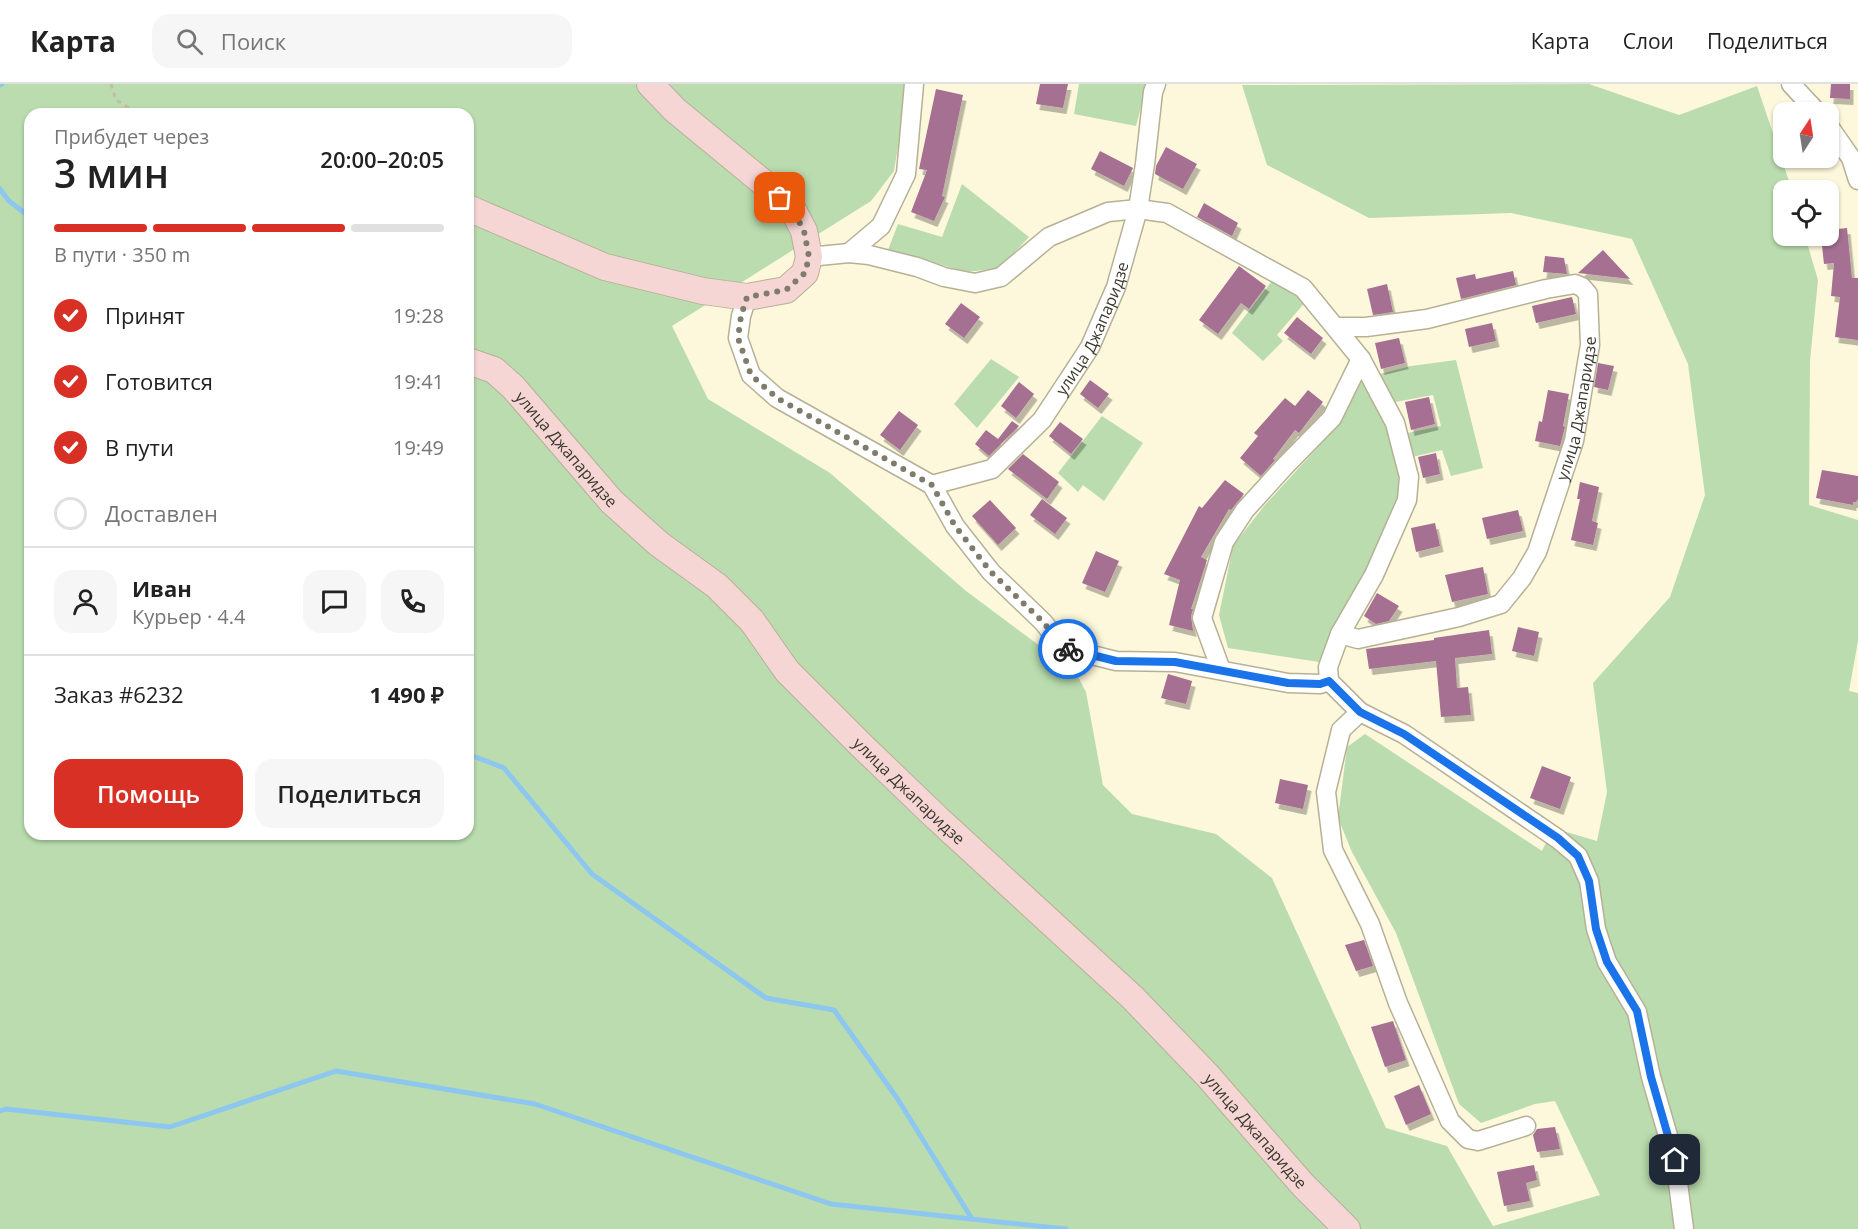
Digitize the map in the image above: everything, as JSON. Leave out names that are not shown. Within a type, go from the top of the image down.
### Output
[{"type":"street","points":[[474,211],[605,267],[703,291],[747,297],[786,290],[805,273],[809,257],[804,231],[793,210],[675,110],[650,84]]},
{"type":"street","points":[[849,253],[881,226],[906,174],[914,84]]},
{"type":"street","name":"улица Джапаридзе","points":[[932,485],[992,469],[1042,420],[1090,347],[1116,287],[1138,209],[1153,92],[1156,84]]},
{"type":"street","points":[[1791,84],[1808,102]]},
{"type":"street","points":[[1839,141],[1851,158],[1858,180]]},
{"type":"street","points":[[809,257],[849,253],[869,255],[917,267],[944,277],[975,283],[1001,277],[1049,237],[1108,212],[1138,209],[1167,213],[1303,288],[1361,359],[1395,423],[1409,477],[1407,500],[1374,575],[1340,634],[1328,667],[1329,681],[1360,712],[1404,734],[1558,838],[1578,856],[1589,881],[1596,929],[1607,962],[1637,1011],[1651,1077],[1675,1160],[1684,1229]]},
{"type":"street","name":"улица Джапаридзе","points":[[1335,327],[1366,327],[1427,319],[1546,289],[1575,284],[1582,287],[1588,294],[1590,345],[1574,441],[1537,552],[1522,578],[1501,604],[1470,614],[1358,639],[1340,634]]},
{"type":"street","points":[[747,297],[738,338],[751,375],[777,398],[932,485],[955,526],[991,572],[1043,622],[1064,648],[1116,661],[1175,662],[1288,683],[1320,684],[1329,681]]},
{"type":"street","points":[[1221,670],[1202,618],[1224,542],[1245,510],[1332,418],[1361,359]]},
{"type":"street","name":"улица Джапаридзе","points":[[474,363],[494,370],[513,387],[612,502],[659,544],[717,586],[752,621],[787,671],[861,746],[1133,998],[1207,1075],[1303,1185],[1347,1229]]},
{"type":"street","points":[[1360,712],[1341,730],[1326,792],[1333,850],[1370,924],[1398,1003],[1450,1122],[1468,1139],[1478,1141],[1526,1126]]},
{"type":"path","points":[[111,84],[116,100],[129,108]]},
{"type":"green space","points":[[0,84],[908,84],[894,171],[871,201],[672,326],[708,399],[830,473],[966,591],[1076,673],[1086,692],[1103,785],[1132,814],[1216,834],[1272,878],[1386,1128],[1447,1146],[1493,1226],[1600,1195],[1555,1101],[1535,1104],[1481,1123],[1459,1104],[1396,933],[1352,852],[1338,818],[1347,747],[1365,734],[1542,851],[1553,828],[1597,841],[1607,792],[1593,683],[1670,597],[1705,495],[1688,364],[1632,239],[1511,213],[1369,218],[1267,165],[1242,85],[1589,84],[1679,115],[1757,86],[1773,134],[1773,168],[1785,168],[1789,180],[1773,180],[1773,246],[1808,246],[1818,280],[1810,361],[1809,505],[1858,520],[1858,641],[1849,691],[1858,693],[1858,1229],[0,1229]]},
{"type":"green space","points":[[1079,84],[1147,84],[1136,126],[1074,114]]},
{"type":"green space","points":[[962,184],[1029,237],[1000,268],[967,272],[888,250],[898,224],[942,237]]},
{"type":"green space","points":[[1275,277],[1307,300],[1277,335],[1283,341],[1263,361],[1232,333]]},
{"type":"green space","points":[[991,359],[1019,377],[977,428],[954,404]]},
{"type":"green space","points":[[1456,360],[1483,468],[1451,476],[1442,450],[1408,458],[1403,434],[1441,426],[1433,395],[1390,403],[1376,375],[1411,366]]},
{"type":"green space","points":[[1363,378],[1388,431],[1403,484],[1396,507],[1368,571],[1319,662],[1228,648],[1219,615],[1233,546],[1264,506],[1340,423]]},
{"type":"green space","points":[[1102,416],[1143,443],[1104,501],[1083,485],[1078,492],[1058,473]]},
{"type":"building","points":[[1040,84],[1068,84],[1063,108],[1036,104]]},
{"type":"building","points":[[1831,84],[1850,84],[1850,99],[1830,98]]},
{"type":"building","points":[[936,89],[963,95],[942,196],[945,197],[934,221],[911,212],[927,170],[919,169]]},
{"type":"building","points":[[1166,147],[1197,164],[1183,189],[1155,174],[1156,166]]},
{"type":"building","points":[[1100,151],[1133,168],[1124,186],[1091,169]]},
{"type":"building","points":[[1204,203],[1238,223],[1232,236],[1197,217]]},
{"type":"building","points":[[1847,228],[1852,278],[1858,278],[1858,340],[1835,337],[1840,297],[1831,296],[1834,263],[1824,264],[1822,246],[1839,246],[1839,229]]},
{"type":"building","points":[[1603,250],[1630,279],[1578,273]]},
{"type":"building","points":[[1545,256],[1564,258],[1567,274],[1543,272]]},
{"type":"building","points":[[1239,266],[1266,286],[1249,309],[1241,303],[1218,334],[1199,320]]},
{"type":"building","points":[[1513,271],[1516,285],[1461,299],[1456,278],[1475,274],[1476,279]]},
{"type":"building","points":[[1387,284],[1393,312],[1373,315],[1367,289]]},
{"type":"building","points":[[1572,297],[1576,314],[1536,323],[1532,306]]},
{"type":"building","points":[[961,303],[980,317],[964,338],[945,324]]},
{"type":"building","points":[[1297,317],[1323,338],[1311,354],[1284,333]]},
{"type":"building","points":[[1492,323],[1496,341],[1469,347],[1465,329]]},
{"type":"building","points":[[1399,338],[1405,363],[1381,369],[1375,343]]},
{"type":"building","points":[[1598,363],[1614,366],[1608,390],[1594,387]]},
{"type":"building","points":[[1090,380],[1109,394],[1098,408],[1080,394]]},
{"type":"building","points":[[1019,382],[1034,394],[1016,418],[1001,406]]},
{"type":"building","points":[[1308,390],[1323,402],[1299,433],[1295,430],[1261,476],[1240,458],[1258,436],[1254,433],[1285,398],[1295,406]]},
{"type":"building","points":[[1548,390],[1569,394],[1560,446],[1535,441],[1539,421],[1542,422]]},
{"type":"building","points":[[1429,397],[1435,424],[1411,430],[1405,402]]},
{"type":"building","points":[[899,411],[918,425],[900,450],[880,435]]},
{"type":"building","points":[[1012,421],[1019,426],[989,456],[975,444],[986,430],[998,439]]},
{"type":"building","points":[[1060,422],[1083,439],[1071,454],[1049,436]]},
{"type":"building","points":[[1436,453],[1440,474],[1423,478],[1418,457]]},
{"type":"building","points":[[1023,454],[1059,482],[1047,499],[1008,469]]},
{"type":"building","points":[[1822,470],[1858,476],[1858,499],[1853,502],[1853,505],[1816,498]]},
{"type":"building","points":[[1225,480],[1244,494],[1231,510],[1229,509],[1201,557],[1207,560],[1191,609],[1193,609],[1191,616],[1193,631],[1169,625],[1180,580],[1164,574],[1199,506],[1202,508]]},
{"type":"building","points":[[1580,482],[1599,487],[1592,521],[1598,523],[1593,545],[1571,540],[1580,499],[1577,499]]},
{"type":"building","points":[[1042,499],[1067,518],[1055,534],[1030,515]]},
{"type":"building","points":[[990,500],[1016,528],[998,545],[972,516]]},
{"type":"building","points":[[1518,510],[1523,531],[1487,539],[1482,518]]},
{"type":"building","points":[[1435,523],[1440,546],[1416,552],[1411,528]]},
{"type":"building","points":[[1096,551],[1119,561],[1105,592],[1082,583]]},
{"type":"building","points":[[1483,567],[1488,594],[1452,602],[1445,575]]},
{"type":"building","points":[[1377,593],[1399,606],[1389,621],[1376,624],[1364,616]]},
{"type":"building","points":[[1518,627],[1539,632],[1534,656],[1512,651]]},
{"type":"building","points":[[1489,630],[1492,654],[1455,658],[1457,688],[1468,687],[1471,715],[1441,717],[1436,661],[1369,669],[1366,649]]},
{"type":"building","points":[[1168,674],[1192,681],[1186,704],[1161,698]]},
{"type":"building","points":[[1542,766],[1571,777],[1560,809],[1530,798]]},
{"type":"building","points":[[1280,779],[1308,785],[1303,809],[1275,803]]},
{"type":"building","points":[[1364,940],[1373,966],[1356,971],[1345,945]]},
{"type":"building","points":[[1393,1021],[1406,1060],[1385,1067],[1371,1027]]},
{"type":"building","points":[[1419,1085],[1431,1114],[1406,1125],[1394,1096]]},
{"type":"building","points":[[1555,1127],[1560,1149],[1537,1152],[1533,1135],[1537,1129]]},
{"type":"building","points":[[1534,1165],[1537,1180],[1526,1183],[1530,1201],[1504,1206],[1497,1172]]},
{"type":"waterway","points":[[0,189],[9,201],[24,212]]},
{"type":"waterway","points":[[474,756],[504,768],[592,874],[766,998],[834,1010],[897,1098],[972,1219]]},
{"type":"waterway","points":[[0,1111],[6,1109],[170,1127],[336,1071],[535,1104],[831,1204],[1066,1229]]},
{"type":"way so far","points":[[780,198],[793,210],[804,231],[809,257],[805,273],[786,290],[747,297],[738,338],[751,375],[777,398],[932,485],[955,526],[991,572],[1043,622],[1064,648],[1068,649]]},
{"type":"route","points":[[1068,649],[1116,661],[1175,662],[1288,683],[1320,684],[1329,681],[1360,712],[1404,734],[1558,838],[1578,856],[1589,881],[1596,929],[1607,962],[1637,1011],[1651,1077],[1675,1160]]}]
